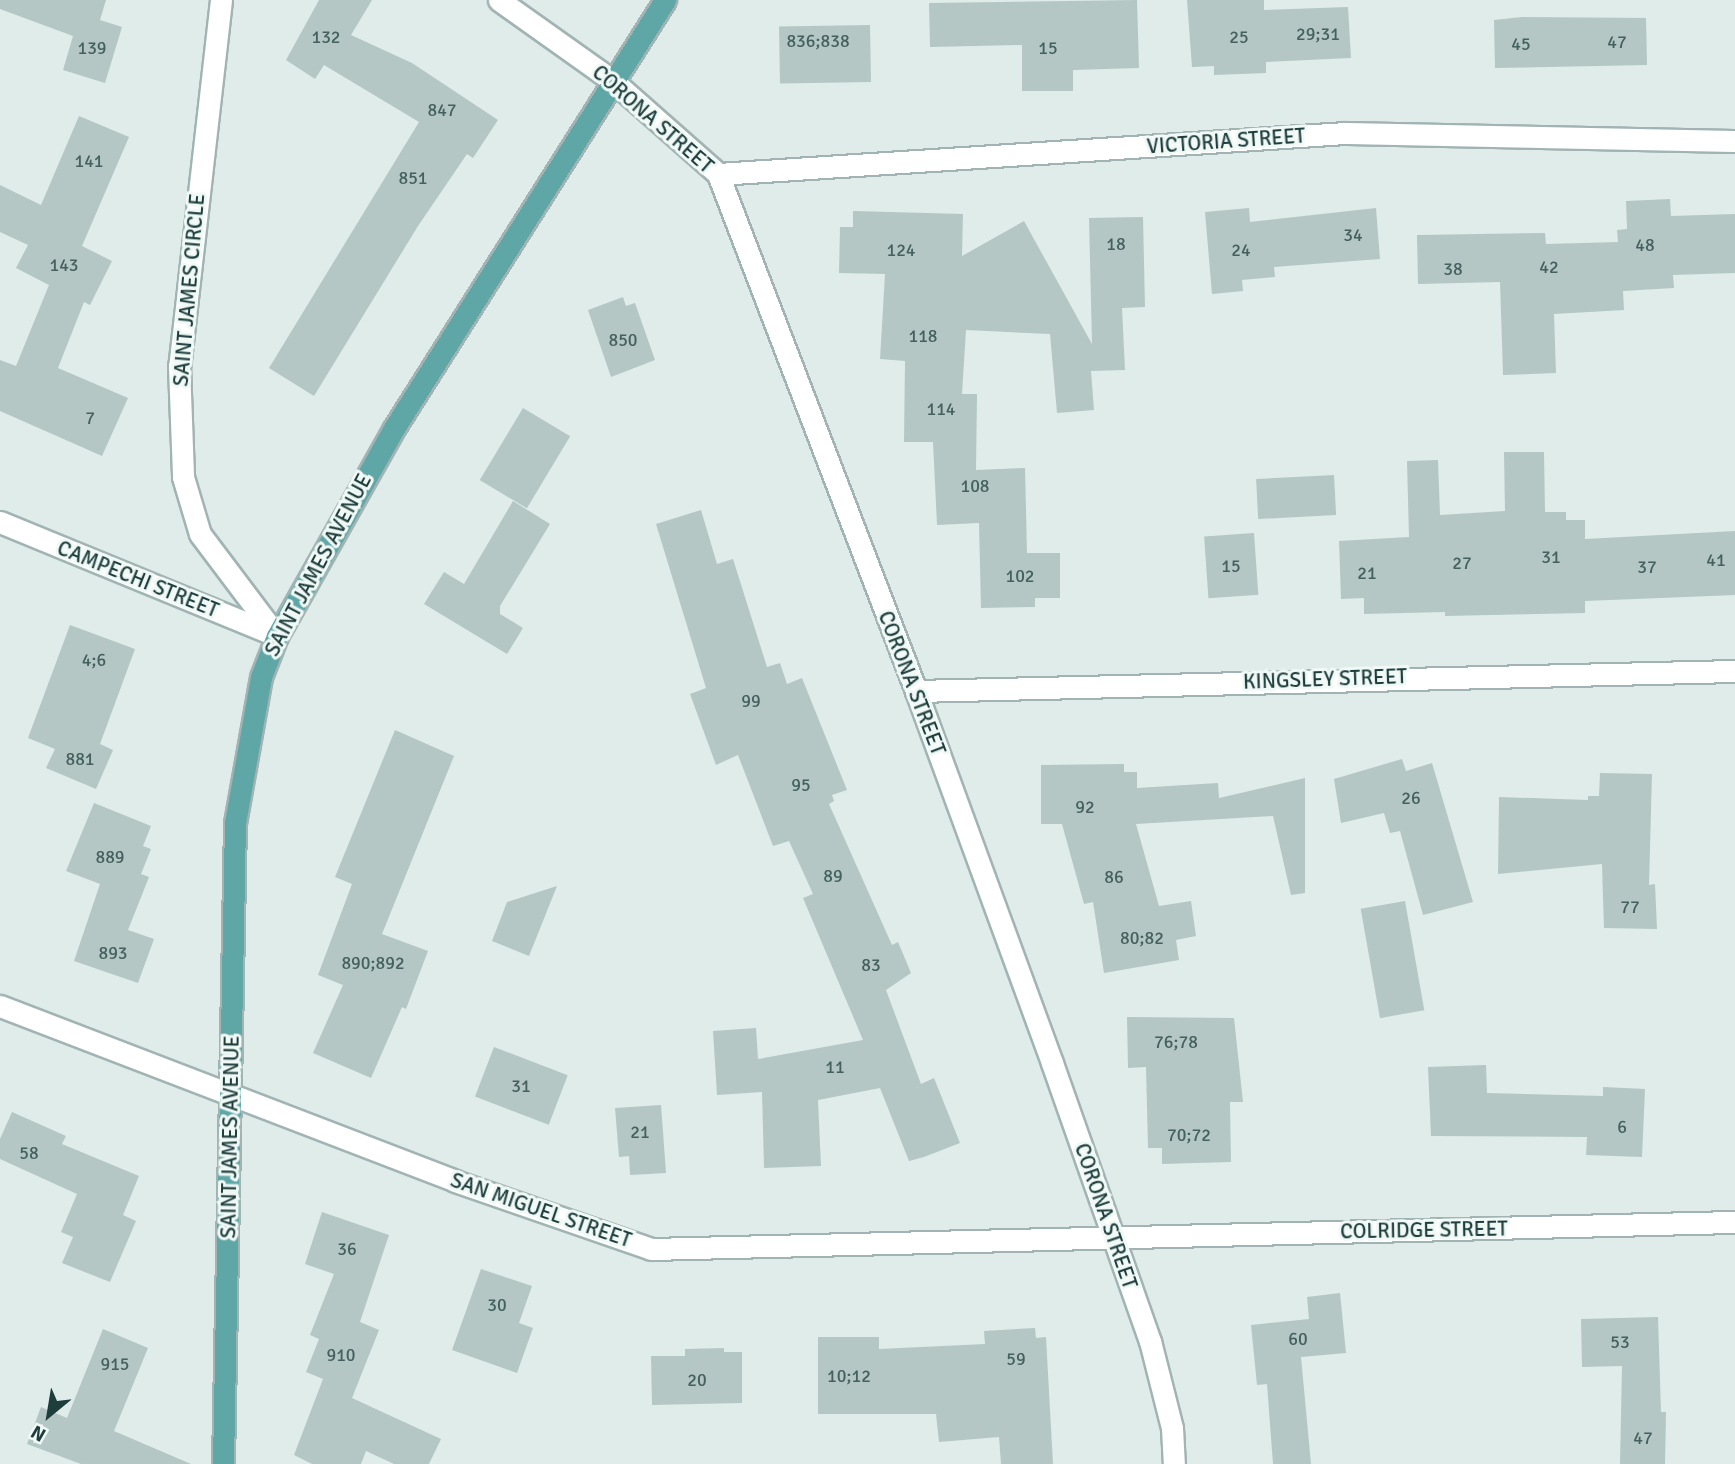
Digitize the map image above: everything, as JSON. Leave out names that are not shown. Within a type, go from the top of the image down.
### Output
[{"type":"main road","name":"SAINT JAMES AVENUE","points":[[223,1464],[235,822],[261,677],[277,636],[393,430],[665,0]]},
{"type":"street","name":"SAINT JAMES CIRCLE","points":[[221,0],[179,366],[183,477],[200,534],[277,636]]},
{"type":"street","name":"CORONA STREET","points":[[499,0],[613,81],[718,174],[916,691],[1113,1238],[1153,1354],[1172,1427],[1174,1464]]},
{"type":"street","name":"VICTORIA STREET","points":[[718,174],[1346,133],[1735,141]]},
{"type":"street","name":"CAMPECHI STREET","points":[[0,522],[277,636]]},
{"type":"street","name":"KINGSLEY STREET","points":[[916,691],[1735,671]]},
{"type":"street","name":"SAN MIGUEL STREET","points":[[0,1006],[231,1096],[651,1249],[1113,1238]]},
{"type":"street","name":"COLRIDGE STREET","points":[[1113,1238],[1735,1222]]},
{"type":"building","points":[[0,0],[106,0],[100,20],[122,27],[105,83],[63,70],[73,36],[0,9]]},
{"type":"building","points":[[319,0],[372,0],[351,35],[412,63],[498,120],[473,158],[467,154],[418,226],[314,396],[269,368],[419,122],[324,65],[315,79],[286,60]]},
{"type":"building","points":[[1137,0],[1139,68],[1073,70],[1073,91],[1022,91],[1022,45],[930,47],[929,3]]},
{"type":"building","points":[[1187,0],[1264,0],[1264,10],[1348,7],[1351,58],[1266,62],[1266,73],[1214,75],[1214,66],[1192,67]]},
{"type":"building","points":[[1522,17],[1646,18],[1647,65],[1495,68],[1494,20]]},
{"type":"building","points":[[870,25],[871,82],[780,84],[779,27]]},
{"type":"building","points":[[79,116],[129,137],[82,246],[112,261],[90,305],[84,302],[58,368],[128,398],[102,456],[0,411],[0,360],[16,366],[49,285],[16,268],[28,245],[0,232],[0,185],[41,205]]},
{"type":"building","points":[[1670,199],[1671,216],[1735,214],[1735,273],[1673,275],[1674,288],[1623,291],[1624,310],[1554,314],[1556,373],[1503,375],[1500,282],[1418,284],[1417,235],[1545,233],[1546,244],[1618,242],[1617,230],[1627,229],[1626,201]]},
{"type":"building","points":[[1249,208],[1250,222],[1376,208],[1380,259],[1274,267],[1275,277],[1242,280],[1243,291],[1212,294],[1205,212]]},
{"type":"building","points":[[853,211],[963,214],[962,256],[1024,221],[1092,344],[1089,218],[1143,217],[1145,307],[1122,308],[1125,370],[1091,371],[1094,410],[1057,413],[1050,334],[966,330],[962,394],[977,394],[976,470],[1025,468],[1027,553],[1060,553],[1060,598],[1035,598],[1035,607],[981,608],[979,523],[937,525],[933,442],[904,442],[905,361],[880,359],[885,274],[839,273],[840,227],[853,227]]},
{"type":"building","points":[[623,297],[626,306],[635,303],[655,360],[611,377],[588,310]]},
{"type":"building","points":[[523,408],[570,436],[527,508],[480,480]]},
{"type":"building","points":[[1504,452],[1544,452],[1545,512],[1566,512],[1566,520],[1585,520],[1585,539],[1735,531],[1735,595],[1585,601],[1585,613],[1445,616],[1445,612],[1364,614],[1364,598],[1341,599],[1339,541],[1409,537],[1407,461],[1438,460],[1440,515],[1505,511]]},
{"type":"building","points":[[1334,475],[1336,515],[1258,519],[1256,479]]},
{"type":"building","points":[[513,501],[550,524],[500,606],[500,614],[523,628],[507,654],[424,604],[444,572],[464,584]]},
{"type":"building","points":[[701,510],[717,564],[733,559],[767,667],[780,663],[787,684],[802,678],[847,790],[832,795],[834,801],[829,804],[892,945],[898,942],[911,973],[886,990],[921,1084],[934,1078],[960,1143],[924,1157],[909,1161],[880,1088],[818,1100],[821,1166],[764,1168],[762,1092],[717,1095],[713,1031],[756,1028],[758,1059],[863,1040],[803,898],[813,894],[789,841],[773,846],[738,755],[716,765],[690,694],[706,688],[656,524]]},
{"type":"building","points":[[1254,533],[1258,595],[1208,598],[1204,536]]},
{"type":"building","points":[[70,625],[135,649],[100,744],[113,750],[96,789],[46,768],[55,749],[28,738]]},
{"type":"building","points":[[395,730],[454,756],[382,934],[428,951],[406,1009],[402,1007],[371,1078],[313,1053],[343,985],[318,975],[352,884],[335,877]]},
{"type":"building","points":[[1402,759],[1406,771],[1432,763],[1473,902],[1423,915],[1400,831],[1390,833],[1384,813],[1341,823],[1334,779]]},
{"type":"building","points":[[1124,764],[1124,772],[1137,772],[1137,788],[1218,783],[1219,798],[1305,778],[1305,893],[1291,895],[1273,816],[1136,824],[1159,906],[1191,901],[1196,936],[1176,940],[1179,960],[1104,973],[1093,902],[1084,904],[1062,824],[1041,824],[1041,765]]},
{"type":"building","points":[[1600,773],[1652,774],[1649,885],[1655,884],[1657,929],[1604,928],[1602,864],[1498,874],[1499,797],[1588,800],[1588,796],[1599,796]]},
{"type":"building","points":[[94,803],[151,826],[143,846],[151,849],[141,874],[149,877],[128,930],[154,939],[138,983],[74,961],[100,884],[66,871]]},
{"type":"building","points":[[557,886],[529,956],[492,941],[507,902]]},
{"type":"building","points":[[1405,901],[1424,1010],[1380,1018],[1361,909]]},
{"type":"building","points":[[1127,1017],[1234,1018],[1243,1102],[1230,1102],[1231,1162],[1162,1164],[1162,1148],[1148,1148],[1146,1067],[1128,1068]]},
{"type":"building","points":[[494,1047],[568,1075],[549,1125],[475,1096]]},
{"type":"building","points":[[1486,1065],[1487,1093],[1603,1096],[1603,1087],[1645,1089],[1642,1157],[1586,1155],[1587,1137],[1431,1136],[1428,1067]]},
{"type":"building","points":[[661,1105],[666,1173],[630,1175],[629,1156],[619,1157],[615,1108]]},
{"type":"building","points":[[12,1112],[66,1136],[62,1144],[139,1176],[123,1215],[136,1221],[110,1282],[62,1263],[73,1237],[61,1232],[77,1194],[0,1159],[0,1139]]},
{"type":"building","points":[[322,1212],[389,1235],[360,1322],[379,1330],[352,1398],[441,1439],[429,1464],[394,1464],[366,1451],[361,1464],[312,1464],[294,1455],[323,1379],[306,1372],[319,1339],[310,1335],[334,1274],[305,1264]]},
{"type":"building","points":[[481,1269],[532,1286],[519,1323],[533,1328],[517,1373],[452,1350]]},
{"type":"building","points":[[1340,1293],[1346,1353],[1301,1357],[1311,1464],[1273,1464],[1267,1384],[1257,1385],[1251,1325],[1309,1319],[1307,1297]]},
{"type":"building","points":[[1658,1317],[1661,1412],[1666,1412],[1665,1464],[1620,1464],[1622,1366],[1582,1367],[1581,1319]]},
{"type":"building","points":[[1035,1328],[1036,1338],[1046,1337],[1053,1464],[1001,1464],[999,1437],[939,1442],[936,1414],[818,1414],[818,1337],[879,1337],[879,1349],[985,1344],[984,1331]]},
{"type":"building","points":[[103,1329],[148,1348],[114,1431],[191,1464],[81,1464],[27,1444],[41,1407],[67,1418]]},
{"type":"building","points":[[724,1348],[724,1352],[742,1352],[742,1403],[652,1405],[651,1356],[685,1356],[685,1349]]}]
